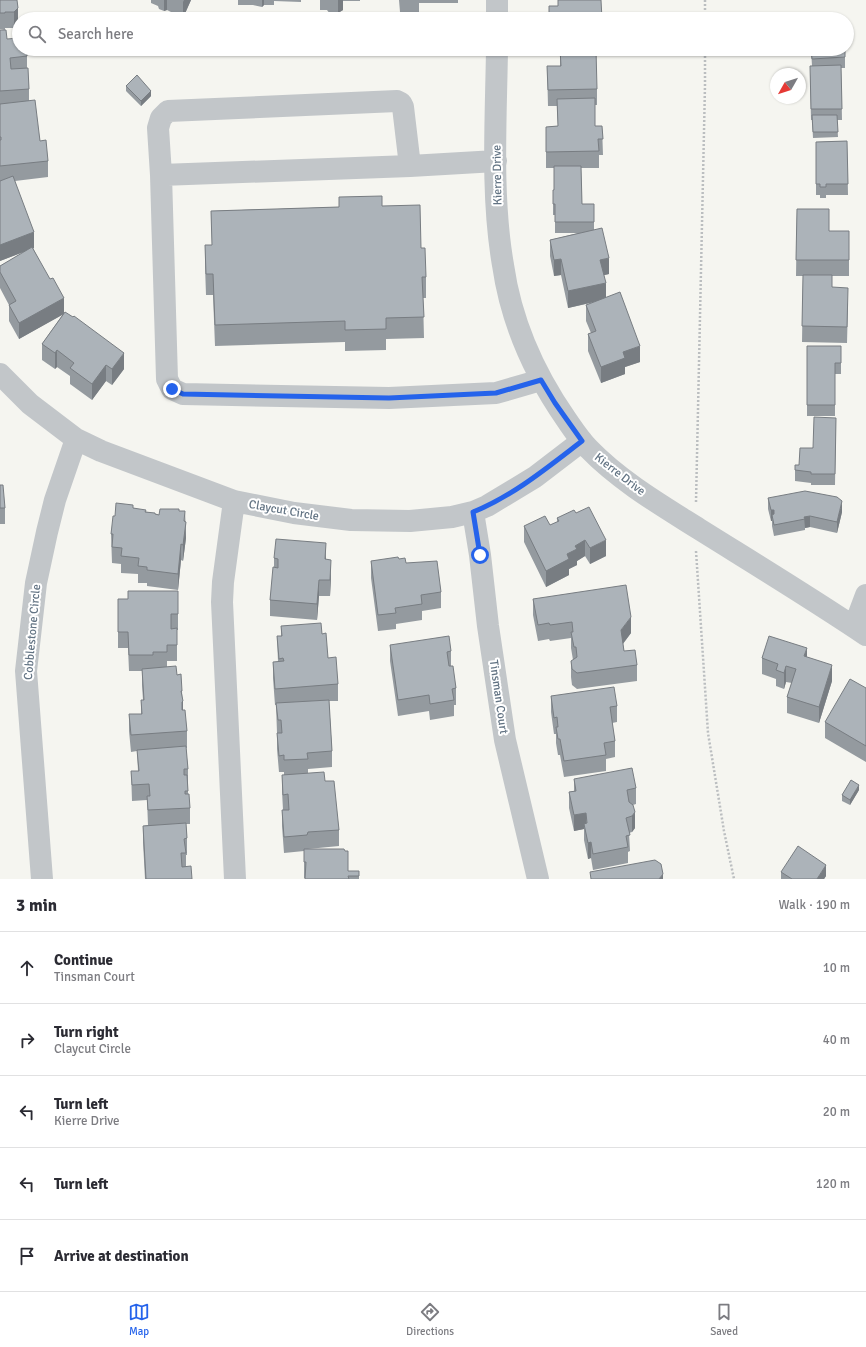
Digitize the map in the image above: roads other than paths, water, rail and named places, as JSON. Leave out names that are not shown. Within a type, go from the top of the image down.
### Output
[{"type":"street","points":[[497,0],[497,12]]},
{"type":"street","name":"Kierre Drive","points":[[497,56],[496,161],[498,224],[506,285],[513,312],[524,342],[541,380],[555,403],[582,441],[601,461],[619,476],[696,527],[860,631]]},
{"type":"street","points":[[410,166],[403,107],[401,103],[397,101],[168,111],[161,118],[158,128],[161,175],[167,379],[172,389],[183,394],[389,398],[496,393],[541,380]]},
{"type":"street","points":[[161,175],[410,166],[496,161]]},
{"type":"street","name":"Claycut Circle","points":[[0,374],[30,404],[76,439],[100,451],[234,501],[294,513],[351,520],[410,521],[452,517],[473,512],[487,506],[535,477],[582,441]]},
{"type":"street","name":"Cobblestone Circle","points":[[42,879],[26,671],[36,583],[55,500],[76,439]]},
{"type":"street","points":[[234,501],[223,582],[222,602],[235,879]]},
{"type":"street","name":"Tinsman Court","points":[[473,512],[505,740],[538,879]]},
{"type":"street","points":[[860,631],[866,595]]}]
